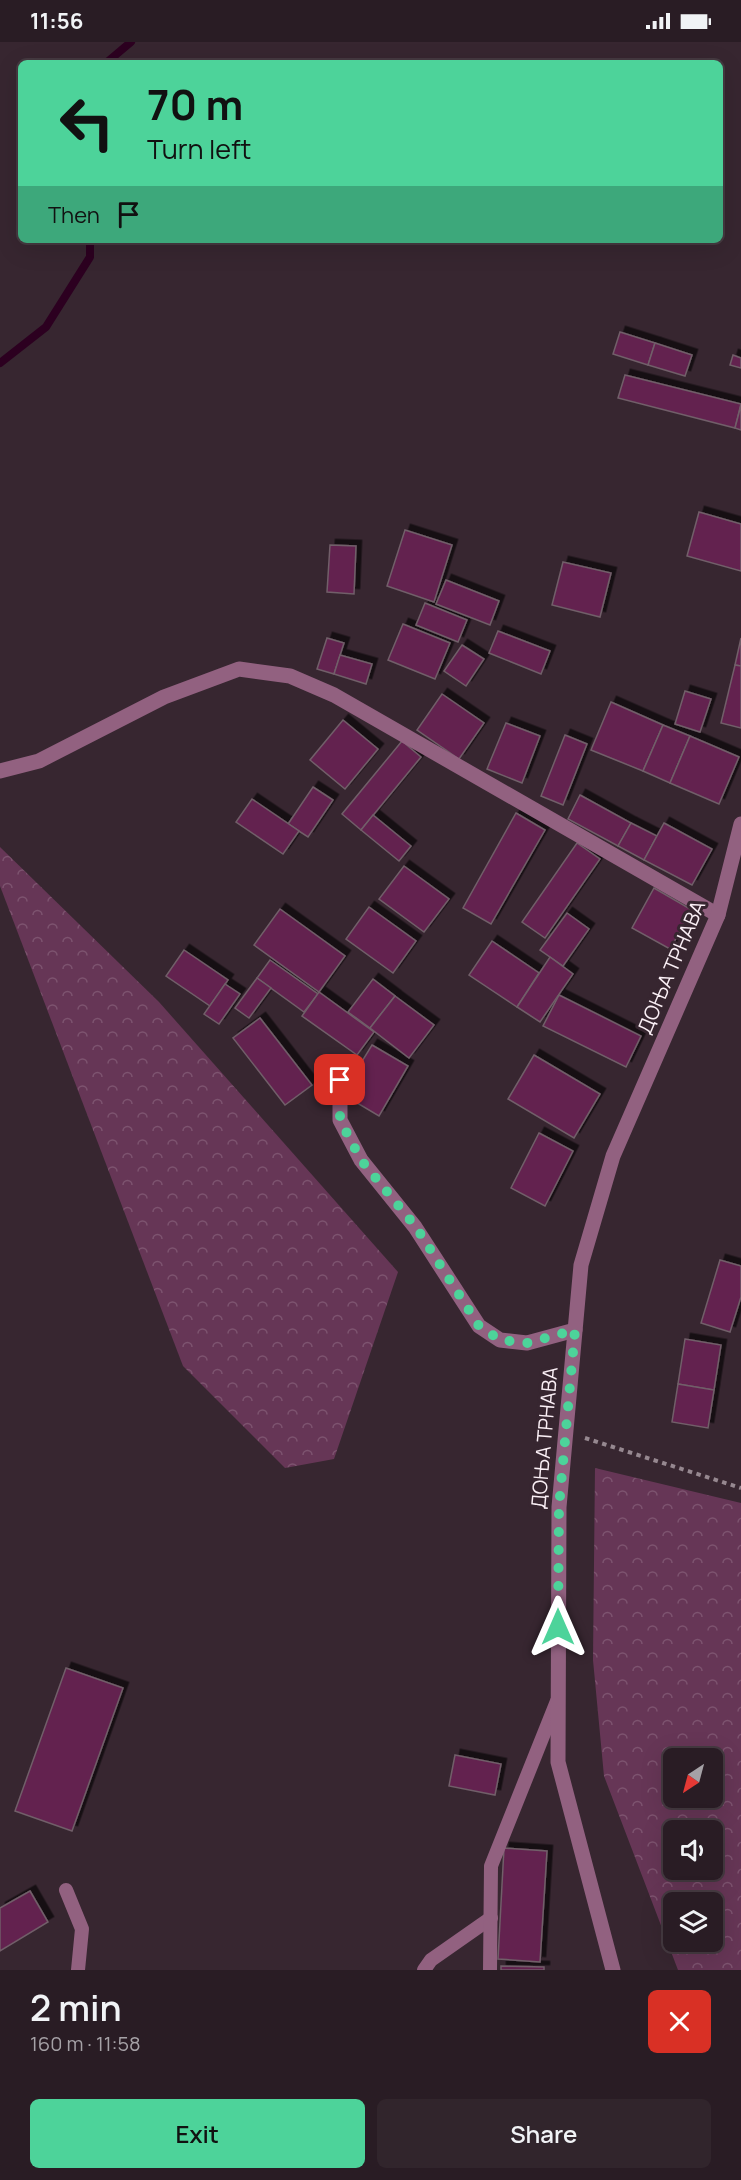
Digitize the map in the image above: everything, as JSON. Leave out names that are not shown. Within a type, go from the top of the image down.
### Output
[{"type":"street","points":[[0,771],[39,761],[164,697],[239,669],[290,676],[334,695],[718,915]]},
{"type":"street","name":"ДОЊА ТРНАВА","points":[[613,1970],[558,1762],[559,1507],[581,1265],[613,1156],[718,915],[741,824]]},
{"type":"street","points":[[340,1080],[340,1120],[361,1160],[416,1227],[479,1326],[500,1340],[527,1343],[575,1330]]},
{"type":"lane","points":[[490,1970],[491,1866],[558,1699]]},
{"type":"lane","points":[[66,1890],[82,1929],[78,1970]]},
{"type":"lane","points":[[424,1970],[431,1960],[491,1918]]},
{"type":"path","points":[[565,1434],[619,1448],[677,1469],[741,1488]]},
{"type":"green space","points":[[0,847],[159,1002],[398,1272],[334,1459],[285,1468],[183,1366],[0,886]]},
{"type":"green space","points":[[595,1468],[741,1503],[741,1970],[678,1970],[671,1952],[723,1952],[723,1892],[663,1892],[663,1931],[604,1776],[593,1660]]},
{"type":"building","points":[[620,332],[655,343],[648,365],[613,354]]},
{"type":"building","points":[[655,343],[692,355],[685,376],[648,365]]},
{"type":"building","points":[[733,355],[741,358],[741,368],[730,365]]},
{"type":"building","points":[[625,375],[741,404],[735,428],[618,398]]},
{"type":"building","points":[[741,405],[741,430],[735,428]]},
{"type":"building","points":[[699,512],[741,524],[741,571],[687,556]]},
{"type":"building","points":[[405,530],[452,545],[434,602],[387,586]]},
{"type":"building","points":[[330,545],[356,546],[354,594],[327,592]]},
{"type":"building","points":[[563,562],[611,573],[600,617],[552,605]]},
{"type":"building","points":[[446,580],[499,601],[490,625],[436,604]]},
{"type":"building","points":[[425,603],[467,620],[458,642],[416,625]]},
{"type":"building","points":[[403,624],[450,643],[435,679],[388,660]]},
{"type":"building","points":[[498,631],[550,651],[541,674],[489,653]]},
{"type":"building","points":[[327,638],[344,643],[334,674],[317,669]]},
{"type":"building","points":[[741,638],[741,666],[735,665]]},
{"type":"building","points":[[462,645],[484,659],[466,686],[444,671]]},
{"type":"building","points":[[340,655],[372,664],[366,684],[334,674]]},
{"type":"building","points":[[735,665],[741,666],[741,728],[721,723]]},
{"type":"building","points":[[685,691],[711,699],[700,732],[675,724]]},
{"type":"building","points":[[442,694],[484,723],[459,759],[417,730]]},
{"type":"building","points":[[611,702],[663,725],[643,771],[591,750]]},
{"type":"building","points":[[343,720],[378,749],[345,789],[310,760]]},
{"type":"building","points":[[506,723],[540,736],[522,783],[487,769]]},
{"type":"building","points":[[663,725],[690,736],[670,783],[643,771]]},
{"type":"building","points":[[565,735],[587,744],[563,805],[541,796]]},
{"type":"building","points":[[690,736],[739,757],[719,804],[670,783]]},
{"type":"building","points":[[402,741],[421,757],[361,830],[342,814]]},
{"type":"building","points":[[313,787],[333,800],[308,837],[288,824]]},
{"type":"building","points":[[580,795],[631,823],[618,846],[568,819]]},
{"type":"building","points":[[252,799],[299,831],[283,854],[236,822]]},
{"type":"building","points":[[516,813],[545,830],[491,924],[463,908]]},
{"type":"building","points":[[373,815],[411,846],[399,861],[361,830]]},
{"type":"building","points":[[631,823],[657,836],[644,860],[618,846]]},
{"type":"building","points":[[664,823],[712,849],[692,885],[644,860]]},
{"type":"building","points":[[577,843],[600,859],[545,938],[522,922]]},
{"type":"building","points":[[404,866],[449,899],[424,932],[379,899]]},
{"type":"building","points":[[654,888],[692,910],[670,949],[632,928]]},
{"type":"building","points":[[369,907],[416,941],[393,973],[346,939]]},
{"type":"building","points":[[280,909],[345,956],[319,992],[254,945]]},
{"type":"building","points":[[567,913],[589,929],[563,966],[540,950]]},
{"type":"building","points":[[492,941],[539,973],[517,1007],[469,975]]},
{"type":"building","points":[[184,950],[228,980],[210,1006],[166,976]]},
{"type":"building","points":[[550,957],[573,974],[540,1022],[517,1007]]},
{"type":"building","points":[[270,960],[318,994],[304,1012],[257,978]]},
{"type":"building","points":[[257,978],[271,988],[249,1018],[235,1008]]},
{"type":"building","points":[[373,979],[395,996],[370,1028],[348,1012]]},
{"type":"building","points":[[225,984],[240,994],[219,1024],[204,1014]]},
{"type":"building","points":[[319,992],[374,1032],[357,1055],[302,1016]]},
{"type":"building","points":[[559,995],[641,1036],[626,1067],[543,1026]]},
{"type":"building","points":[[395,996],[434,1025],[409,1058],[370,1028]]},
{"type":"building","points":[[260,1018],[312,1085],[285,1105],[233,1038]]},
{"type":"building","points":[[372,1045],[408,1066],[379,1116],[342,1094]]},
{"type":"building","points":[[534,1055],[600,1094],[574,1138],[508,1099]]},
{"type":"building","points":[[539,1133],[573,1151],[545,1206],[511,1188]]},
{"type":"building","points":[[720,1260],[741,1266],[741,1297],[730,1332],[701,1323]]},
{"type":"building","points":[[685,1339],[721,1345],[714,1390],[678,1384]]},
{"type":"building","points":[[678,1384],[714,1390],[708,1428],[672,1422]]},
{"type":"building","points":[[66,1668],[123,1688],[72,1831],[15,1811]]},
{"type":"building","points":[[455,1755],[501,1764],[495,1795],[449,1786]]},
{"type":"building","points":[[504,1848],[547,1851],[540,1962],[498,1959]]},
{"type":"building","points":[[30,1891],[48,1922],[0,1951],[0,1908]]},
{"type":"building","points":[[501,1966],[544,1967],[544,1970],[501,1970]]},
{"type":"waterway","points":[[110,60],[131,42]]},
{"type":"waterway","points":[[0,363],[46,327],[90,257],[90,243]]},
{"type":"route","points":[[340,1080],[340,1120],[361,1160],[416,1227],[479,1326],[500,1340],[527,1343],[575,1330],[559,1507],[558,1627]]}]
